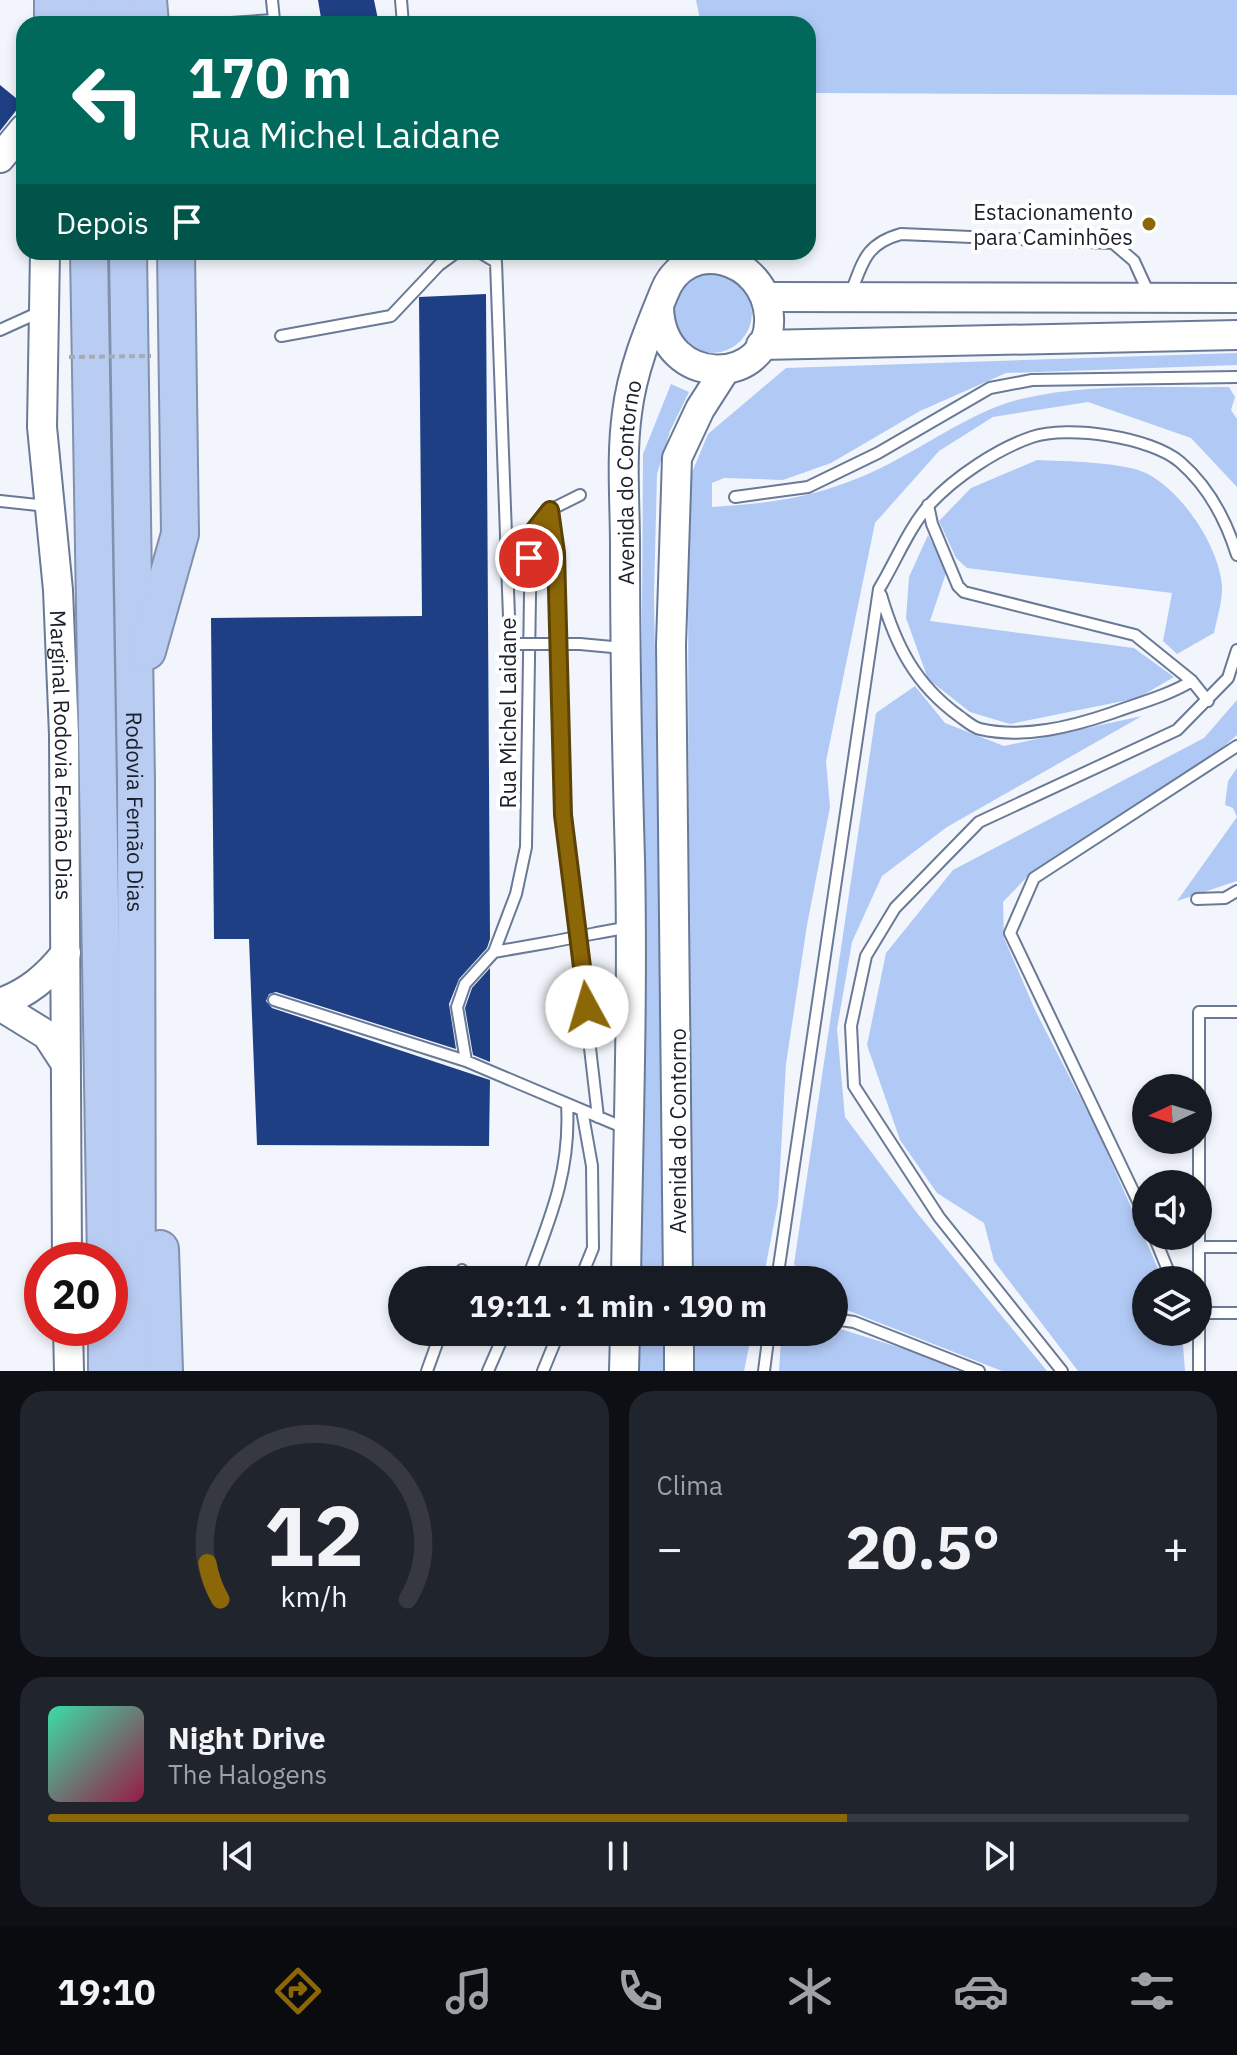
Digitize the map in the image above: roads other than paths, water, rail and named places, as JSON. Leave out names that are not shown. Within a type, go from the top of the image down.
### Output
[{"type":"highway","name":"Rodovia Fernão Dias","points":[[89,260],[106,1242]]},
{"type":"highway","name":"Rodovia Fernão Dias","points":[[128,260],[136,781],[137,1371]]},
{"type":"highway","points":[[136,781],[148,639],[180,534],[176,260]]},
{"type":"highway","points":[[136,993],[157,1184],[164,1371]]},
{"type":"highway","points":[[107,1346],[107,1371]]},
{"type":"street","points":[[1,156],[16,138]]},
{"type":"street","name":"Marginal Rodovia Fernão Dias","points":[[45,260],[42,427],[47,506],[58,590],[66,953],[67,1242]]},
{"type":"street","name":"Avenida do Contorno","points":[[626,1266],[631,926],[625,648],[627,414],[640,349],[665,289],[676,274],[691,264],[705,260]]},
{"type":"street","name":"Avenida do Contorno","points":[[718,260],[744,268],[758,280],[767,297]]},
{"type":"street","points":[[659,307],[660,325],[666,342],[677,356],[692,366],[725,370],[752,357],[761,345],[770,321],[767,297],[1237,298]]},
{"type":"street","points":[[1151,298],[1152,337]]},
{"type":"street","points":[[761,345],[1237,335]]},
{"type":"street","name":"Avenida do Contorno","points":[[678,1266],[671,645],[677,458],[700,409],[725,370]]},
{"type":"street","points":[[0,1005],[23,995],[51,972],[66,953]]},
{"type":"street","points":[[0,1005],[47,1035],[64,1061]]},
{"type":"street","points":[[68,1346],[69,1371]]},
{"type":"street","points":[[624,1371],[625,1346]]},
{"type":"street","points":[[679,1346],[679,1371]]},
{"type":"lane","points":[[850,297],[863,260],[878,241],[901,234],[1113,243],[1134,261],[1151,298]]},
{"type":"lane","points":[[281,336],[391,316],[446,260]]},
{"type":"lane","points":[[493,260],[496,262],[510,644],[580,644],[625,648]]},
{"type":"lane","points":[[0,330],[42,311]]},
{"type":"lane","points":[[735,497],[808,487],[878,453],[990,388],[1032,380],[1237,377]]},
{"type":"lane","points":[[779,1266],[879,589],[928,505],[973,468],[1033,436],[1085,432],[1137,442],[1178,460],[1210,496],[1230,530],[1237,555]]},
{"type":"lane","points":[[580,495],[550,510],[556,553],[563,815],[598,1117]]},
{"type":"lane","points":[[0,501],[47,506]]},
{"type":"lane","points":[[928,505],[932,524],[958,586],[964,592],[1135,635],[1192,681],[1208,701]]},
{"type":"lane","name":"Rua Michel Laidane","points":[[494,952],[516,894],[526,847],[530,546],[531,534],[550,510]]},
{"type":"lane","points":[[879,589],[889,620],[913,670],[931,696],[977,728],[1021,733],[1083,723],[1176,691],[1192,681]]},
{"type":"lane","points":[[1062,1371],[939,1217],[854,1086],[851,1026],[866,956],[895,908],[979,822],[1177,730],[1228,678],[1237,650]]},
{"type":"lane","points":[[1132,1189],[1010,933],[1034,878],[1218,762],[1237,746]]},
{"type":"lane","points":[[1197,899],[1225,898],[1237,891]]},
{"type":"lane","points":[[466,1061],[457,1007],[465,984],[494,952],[631,926]]},
{"type":"lane","points":[[274,1000],[466,1061],[628,1130]]},
{"type":"lane","points":[[1199,1170],[1199,1012],[1237,1012]]},
{"type":"lane","points":[[532,1266],[560,1192],[569,1138],[567,1104]]},
{"type":"lane","points":[[582,1110],[592,1166],[593,1248],[586,1266]]},
{"type":"lane","points":[[1212,1247],[1237,1247]]},
{"type":"lane","points":[[1212,1313],[1237,1313]]},
{"type":"lane","points":[[848,1321],[979,1371]]},
{"type":"lane","points":[[427,1371],[436,1346]]},
{"type":"lane","points":[[488,1371],[499,1346]]},
{"type":"lane","points":[[543,1371],[553,1346]]},
{"type":"lane","points":[[764,1371],[767,1346]]},
{"type":"lane","points":[[1199,1346],[1199,1371]]},
{"type":"place","name":"Estacionamento para Caminhões","points":[[1149,224]]}]
